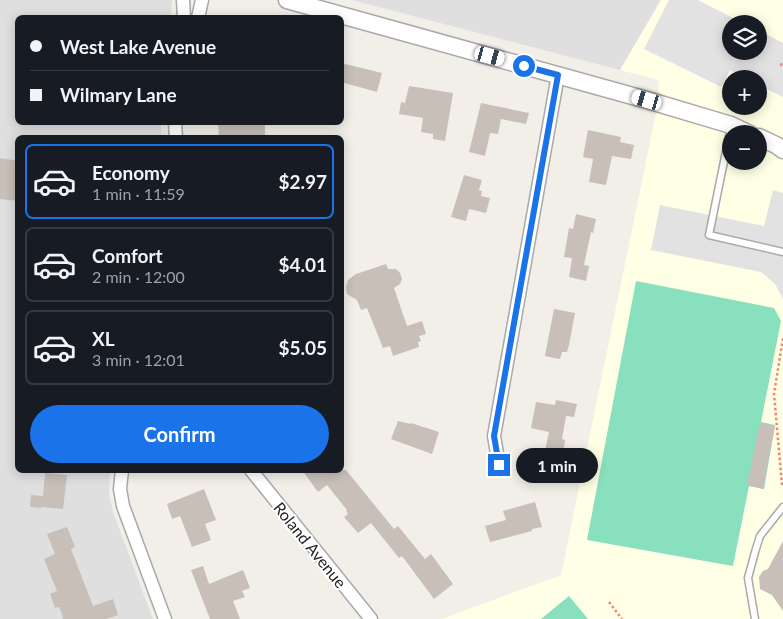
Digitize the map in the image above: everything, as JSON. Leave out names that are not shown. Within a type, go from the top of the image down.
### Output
[{"type":"street","points":[[183,0],[184,15]]},
{"type":"street","points":[[199,15],[202,0]]},
{"type":"street","points":[[287,0],[341,15]]},
{"type":"street","points":[[344,16],[731,125]]},
{"type":"street","points":[[499,465],[494,436],[558,75]]},
{"type":"street","points":[[767,141],[783,150]]},
{"type":"street","points":[[122,473],[120,489],[123,506],[165,619]]},
{"type":"street","name":"Roland Avenue","points":[[253,473],[371,619]]},
{"type":"lane","points":[[722,168],[708,235],[782,253]]},
{"type":"lane","points":[[754,619],[748,578],[760,536],[783,507]]},
{"type":"path","points":[[782,485],[774,394],[783,338]]},
{"type":"path","points":[[609,602],[622,619]]},
{"type":"shaded area","points":[[0,0],[172,0],[171,15],[15,15],[15,125],[161,125],[161,135],[15,135],[15,473],[110,473],[109,494],[113,512],[153,619],[0,619]]},
{"type":"shaded area","points":[[352,0],[661,0],[620,70]]},
{"type":"shaded area","points":[[661,0],[783,0],[783,619],[442,619],[561,575],[656,113],[659,80],[620,70]]},
{"type":"shaded area","points":[[669,0],[698,0],[727,15],[722,15],[722,60],[767,60],[767,34],[783,43],[783,97],[767,89],[767,70],[722,70],[721,87],[644,49]]},
{"type":"shaded area","points":[[773,190],[783,193],[783,299],[775,284],[761,272],[651,250],[660,205],[764,226]]},
{"type":"green space","points":[[636,281],[774,308],[781,321],[761,422],[775,425],[764,489],[749,486],[733,566],[587,540]]},
{"type":"green space","points":[[569,596],[588,619],[541,619]]},
{"type":"building","points":[[344,64],[382,73],[377,92],[344,83]]},
{"type":"building","points":[[409,86],[453,93],[445,141],[433,139],[433,134],[421,132],[423,118],[399,114],[401,102],[405,103]]},
{"type":"building","points":[[481,103],[529,113],[526,124],[501,119],[498,134],[490,133],[485,156],[469,152]]},
{"type":"building","points":[[218,125],[265,125],[265,135],[219,135]]},
{"type":"building","points":[[588,130],[621,137],[620,142],[634,145],[631,159],[612,156],[606,185],[589,182],[593,159],[583,157]]},
{"type":"building","points":[[0,158],[15,160],[15,201],[0,199]]},
{"type":"building","points":[[464,175],[482,180],[479,190],[482,191],[481,196],[490,198],[486,213],[469,209],[466,221],[451,217]]},
{"type":"building","points":[[576,214],[596,219],[593,233],[591,232],[584,265],[589,266],[586,281],[569,277],[572,258],[564,257],[569,228],[573,229]]},
{"type":"building","points":[[386,264],[388,269],[396,269],[400,273],[402,279],[400,284],[394,288],[407,326],[422,321],[426,334],[419,336],[421,341],[418,342],[419,347],[393,356],[390,346],[383,348],[367,308],[361,310],[357,300],[347,294],[346,288],[348,280],[356,274]]},
{"type":"building","points":[[554,309],[575,313],[567,352],[562,352],[560,359],[545,356]]},
{"type":"building","points":[[556,400],[577,404],[574,417],[566,416],[562,439],[565,440],[563,455],[545,451],[549,432],[531,428],[536,402],[555,405]]},
{"type":"building","points":[[398,421],[439,432],[432,454],[391,439]]},
{"type":"building","points":[[760,423],[775,426],[763,489],[747,485]]},
{"type":"building","points":[[344,470],[346,470],[394,529],[398,526],[425,559],[431,554],[453,584],[434,599],[402,556],[399,558],[371,523],[358,533],[344,517],[348,514],[347,510],[327,485],[318,492],[304,473],[344,473]]},
{"type":"building","points":[[45,473],[67,475],[63,509],[30,507],[31,495],[43,496]]},
{"type":"building","points":[[204,489],[216,520],[205,524],[211,540],[192,547],[180,516],[172,519],[167,504]]},
{"type":"building","points":[[535,502],[542,527],[490,542],[485,526],[506,520],[503,511]]},
{"type":"building","points":[[67,527],[75,547],[71,549],[93,606],[113,599],[118,615],[106,619],[62,619],[59,607],[55,608],[50,594],[57,591],[44,559],[55,554],[47,534]]},
{"type":"building","points":[[783,541],[783,611],[772,595],[760,589],[759,577],[763,571],[768,569]]},
{"type":"building","points":[[203,566],[209,584],[243,570],[250,588],[242,591],[245,597],[233,601],[240,619],[210,619],[191,570]]},
{"type":"route","points":[[499,465],[494,436],[558,75],[524,66]]}]
